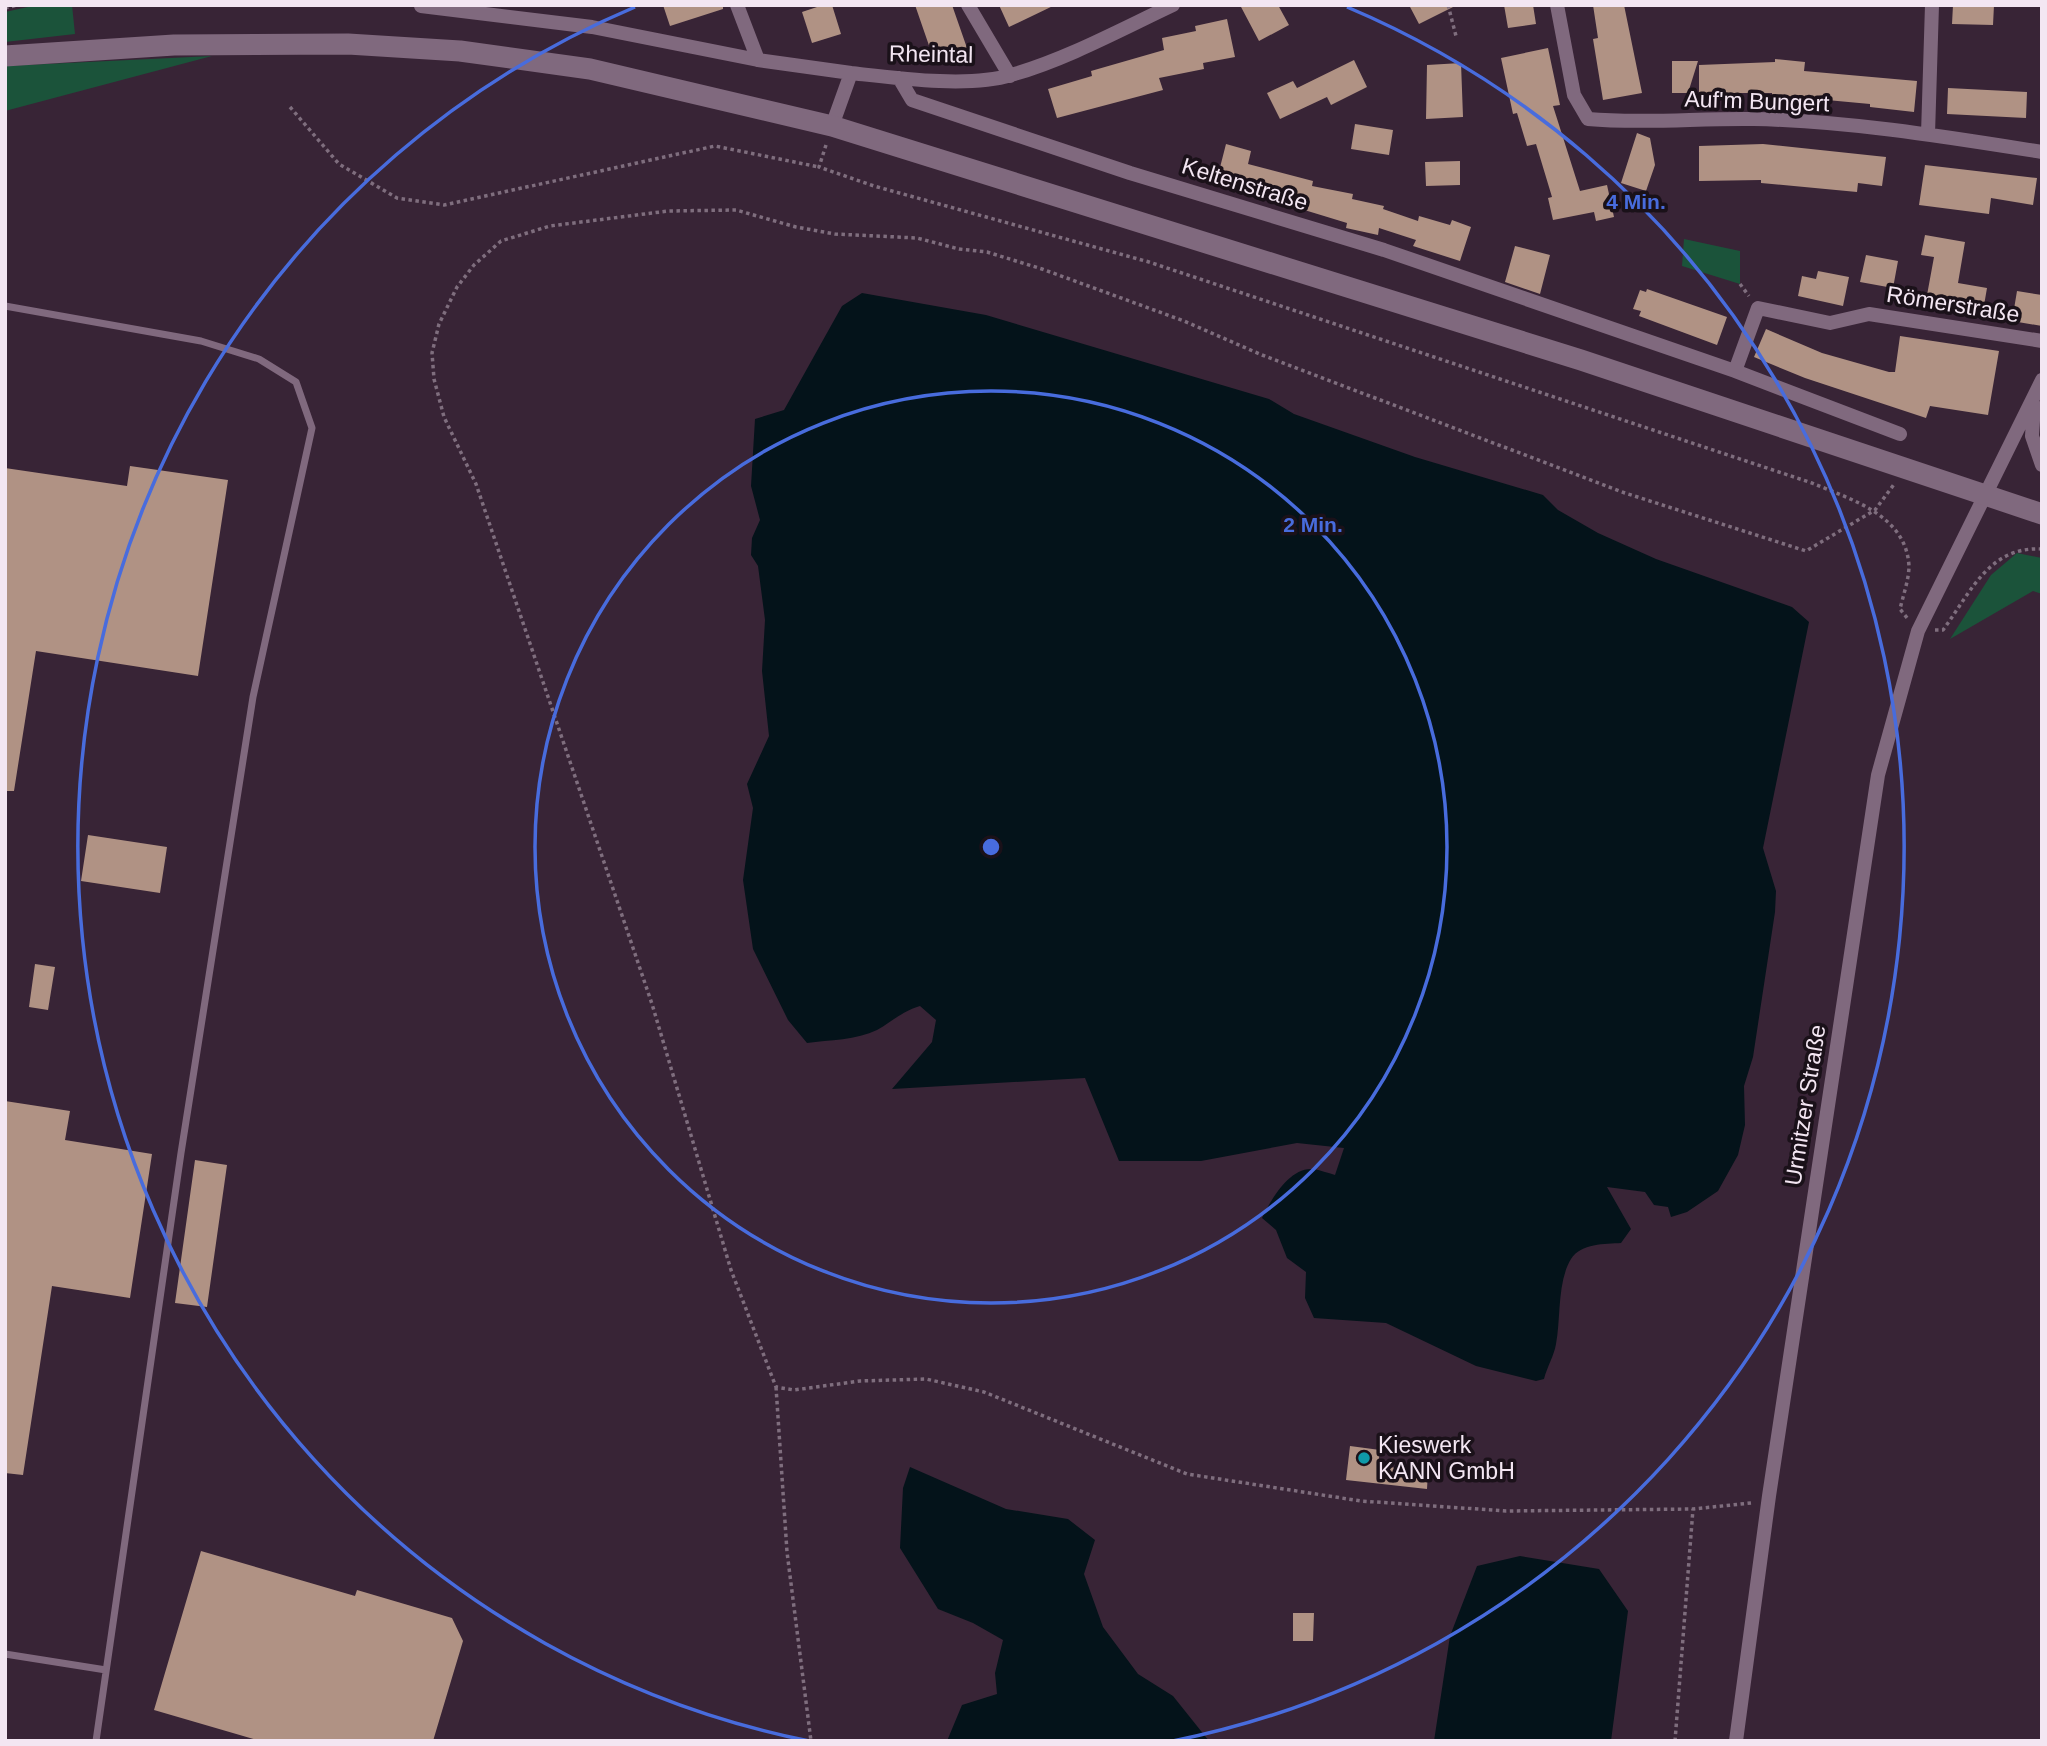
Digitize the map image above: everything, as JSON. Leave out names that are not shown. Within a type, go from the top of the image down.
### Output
[{"type":"street","points":[[737,5],[758,60]]},
{"type":"street","name":"Rheintal","points":[[968,5],[1010,76]]},
{"type":"street","name":"Rheintal","points":[[421,6],[592,27],[758,60],[851,73],[960,80],[1010,76],[1173,5]]},
{"type":"street","name":"Auf'm Bungert","points":[[1557,5],[1574,95],[1588,119],[1756,119],[1928,134],[2042,152]]},
{"type":"street","points":[[1928,134],[1932,5]]},
{"type":"street","points":[[5,56],[174,45],[348,44],[460,51],[590,69],[832,126],[1581,360],[2042,514]]},
{"type":"street","points":[[832,126],[851,73]]},
{"type":"street","name":"Keltenstraße","points":[[899,78],[912,100],[1130,173],[1384,250],[1588,323],[1735,371]]},
{"type":"street","name":"Römerstraße","points":[[1735,371],[1758,308],[1830,323],[1869,314],[2042,341]]},
{"type":"street","points":[[1735,371],[1900,434]]},
{"type":"street","points":[[2039,385],[2032,436],[2042,465]]},
{"type":"street","name":"Urmitzer Straße","points":[[1737,1741],[1769,1496],[1878,775],[1918,631],[2039,385]]},
{"type":"lane","points":[[5,306],[201,341],[259,359],[296,382],[312,428],[253,697],[181,1153],[96,1741]]},
{"type":"lane","points":[[5,1654],[106,1670]]},
{"type":"path","points":[[5,8],[18,5]]},
{"type":"path","points":[[1448,5],[1456,36]]},
{"type":"path","points":[[289,107],[339,164],[397,198],[444,205],[715,146],[819,167],[874,187],[1149,262],[1812,483],[1875,510],[1903,538],[1909,568],[1900,609],[1918,631],[1943,630],[1994,560],[2016,549],[2042,549]]},
{"type":"path","points":[[819,167],[832,126]]},
{"type":"path","points":[[811,1741],[786,1552],[776,1387],[731,1270],[652,1004],[481,497],[444,417],[434,379],[432,353],[439,324],[457,287],[501,241],[550,226],[606,217],[668,211],[736,210],[796,227],[835,234],[917,238],[959,249],[987,252],[1055,274],[1625,493],[1806,551],[1875,510]]},
{"type":"path","points":[[776,1387],[794,1390],[860,1381],[926,1379],[984,1392],[1188,1474],[1361,1501],[1506,1511],[1746,1505],[1769,1496]]},
{"type":"path","points":[[1675,1741],[1693,1508]]},
{"type":"green space","points":[[37,5],[72,5],[75,34],[5,42],[5,12]]},
{"type":"green space","points":[[212,56],[5,111],[5,66]]},
{"type":"green space","points":[[1684,239],[1740,251],[1740,284],[1682,266]]},
{"type":"green space","points":[[2017,553],[2042,558],[2042,594],[2033,591],[1950,639],[1991,575]]},
{"type":"shaded area","points":[[862,293],[986,315],[1269,399],[1294,414],[1415,457],[1543,495],[1558,510],[1598,533],[1656,559],[1792,607],[1809,622],[1763,848],[1776,891],[1775,912],[1753,1057],[1744,1086],[1745,1125],[1738,1155],[1718,1191],[1687,1212],[1671,1217],[1668,1207],[1654,1205],[1645,1192],[1607,1187],[1631,1229],[1621,1243],[1587,1247],[1571,1259],[1561,1289],[1555,1348],[1544,1379],[1536,1381],[1476,1366],[1386,1323],[1314,1318],[1305,1298],[1306,1272],[1287,1258],[1276,1230],[1262,1218],[1282,1186],[1296,1173],[1313,1169],[1335,1175],[1344,1148],[1297,1143],[1201,1161],[1119,1161],[1085,1078],[892,1089],[932,1042],[936,1020],[920,1006],[869,1033],[852,1038],[807,1043],[788,1020],[753,949],[743,880],[753,808],[747,784],[769,736],[762,671],[765,620],[758,566],[751,555],[752,538],[760,520],[751,486],[755,419],[784,410],[842,306]]},
{"type":"shaded area","points":[[910,1467],[1006,1509],[1068,1519],[1095,1540],[1084,1574],[1103,1627],[1138,1674],[1173,1696],[1209,1741],[947,1741],[962,1705],[997,1694],[995,1673],[1003,1640],[973,1623],[938,1609],[900,1548],[903,1488]]},
{"type":"shaded area","points":[[1520,1556],[1599,1569],[1628,1611],[1611,1741],[1434,1741],[1450,1636],[1477,1566]]},
{"type":"building","points":[[663,5],[723,5],[723,9],[670,26]]},
{"type":"building","points":[[832,5],[841,34],[812,43],[802,12]]},
{"type":"building","points":[[915,5],[952,5],[967,48],[934,60]]},
{"type":"building","points":[[999,5],[1055,5],[1009,27]]},
{"type":"building","points":[[1240,5],[1278,5],[1289,25],[1259,41]]},
{"type":"building","points":[[1409,5],[1457,5],[1419,24]]},
{"type":"building","points":[[1504,5],[1533,5],[1536,24],[1508,28]]},
{"type":"building","points":[[1593,5],[1624,5],[1642,93],[1603,100],[1593,39],[1598,38]]},
{"type":"building","points":[[1953,5],[1994,5],[1993,25],[1952,24]]},
{"type":"building","points":[[1227,19],[1235,57],[1203,63],[1204,69],[1159,78],[1163,90],[1057,118],[1048,89],[1092,76],[1091,71],[1164,50],[1162,38],[1196,31],[1195,26]]},
{"type":"building","points":[[1548,48],[1560,105],[1553,106],[1580,191],[1607,185],[1614,217],[1596,221],[1594,212],[1553,220],[1548,198],[1552,197],[1536,144],[1527,146],[1517,113],[1513,114],[1501,58]]},
{"type":"building","points":[[1775,59],[1805,62],[1804,71],[1917,81],[1914,112],[1772,93],[1699,93],[1699,65],[1775,62]]},
{"type":"building","points":[[1354,60],[1367,87],[1331,105],[1327,97],[1280,119],[1267,93],[1293,81],[1297,88]]},
{"type":"building","points":[[1672,61],[1698,61],[1688,93],[1672,93]]},
{"type":"building","points":[[1461,63],[1463,117],[1426,119],[1427,65]]},
{"type":"building","points":[[1948,88],[2027,92],[2026,118],[1947,114]]},
{"type":"building","points":[[1355,124],[1393,130],[1389,155],[1351,149]]},
{"type":"building","points":[[1637,133],[1650,138],[1655,165],[1646,191],[1621,183]]},
{"type":"building","points":[[1226,144],[1251,151],[1248,164],[1313,181],[1312,186],[1353,194],[1352,199],[1384,206],[1383,209],[1418,221],[1419,216],[1450,225],[1452,220],[1471,227],[1460,261],[1413,246],[1416,240],[1379,228],[1378,235],[1346,228],[1347,223],[1216,183]]},
{"type":"building","points":[[1763,144],[1886,157],[1882,186],[1858,183],[1857,192],[1761,183],[1761,180],[1699,181],[1699,146]]},
{"type":"building","points":[[1460,161],[1460,185],[1426,186],[1425,162]]},
{"type":"building","points":[[1925,165],[2037,178],[2033,205],[1991,198],[1989,214],[1919,205]]},
{"type":"building","points":[[1925,235],[1965,242],[1958,283],[1987,288],[1982,317],[1925,306],[1934,257],[1921,255]]},
{"type":"building","points":[[1515,246],[1550,255],[1540,294],[1505,282]]},
{"type":"building","points":[[1866,255],[1898,261],[1893,288],[1860,282]]},
{"type":"building","points":[[1818,271],[1849,277],[1843,306],[1798,296],[1802,276],[1816,279]]},
{"type":"building","points":[[1647,289],[1727,317],[1717,345],[1639,316],[1641,311],[1633,309],[1640,290],[1646,292]]},
{"type":"building","points":[[2017,291],[2042,295],[2042,326],[2012,321]]},
{"type":"building","points":[[1766,329],[1822,353],[1889,372],[1895,372],[1900,336],[1999,351],[1988,415],[1930,406],[1926,418],[1805,378],[1754,357]]},
{"type":"building","points":[[130,466],[228,480],[198,676],[36,651],[14,791],[5,791],[5,468],[127,486]]},
{"type":"building","points":[[88,835],[167,847],[160,893],[81,881]]},
{"type":"building","points":[[35,964],[55,967],[48,1010],[29,1007]]},
{"type":"building","points":[[5,1101],[70,1111],[65,1140],[152,1154],[130,1298],[52,1286],[23,1475],[5,1473]]},
{"type":"building","points":[[195,1160],[227,1165],[207,1307],[175,1303]]},
{"type":"building","points":[[1350,1446],[1380,1450],[1378,1466],[1428,1471],[1427,1489],[1346,1480]]},
{"type":"building","points":[[201,1551],[355,1596],[357,1590],[452,1618],[463,1641],[433,1741],[260,1741],[154,1710]]},
{"type":"building","points":[[1293,1613],[1314,1613],[1313,1641],[1293,1641]]},
{"type":"place","name":"Kieswerk KANN GmbH","points":[[1364,1458]]}]
